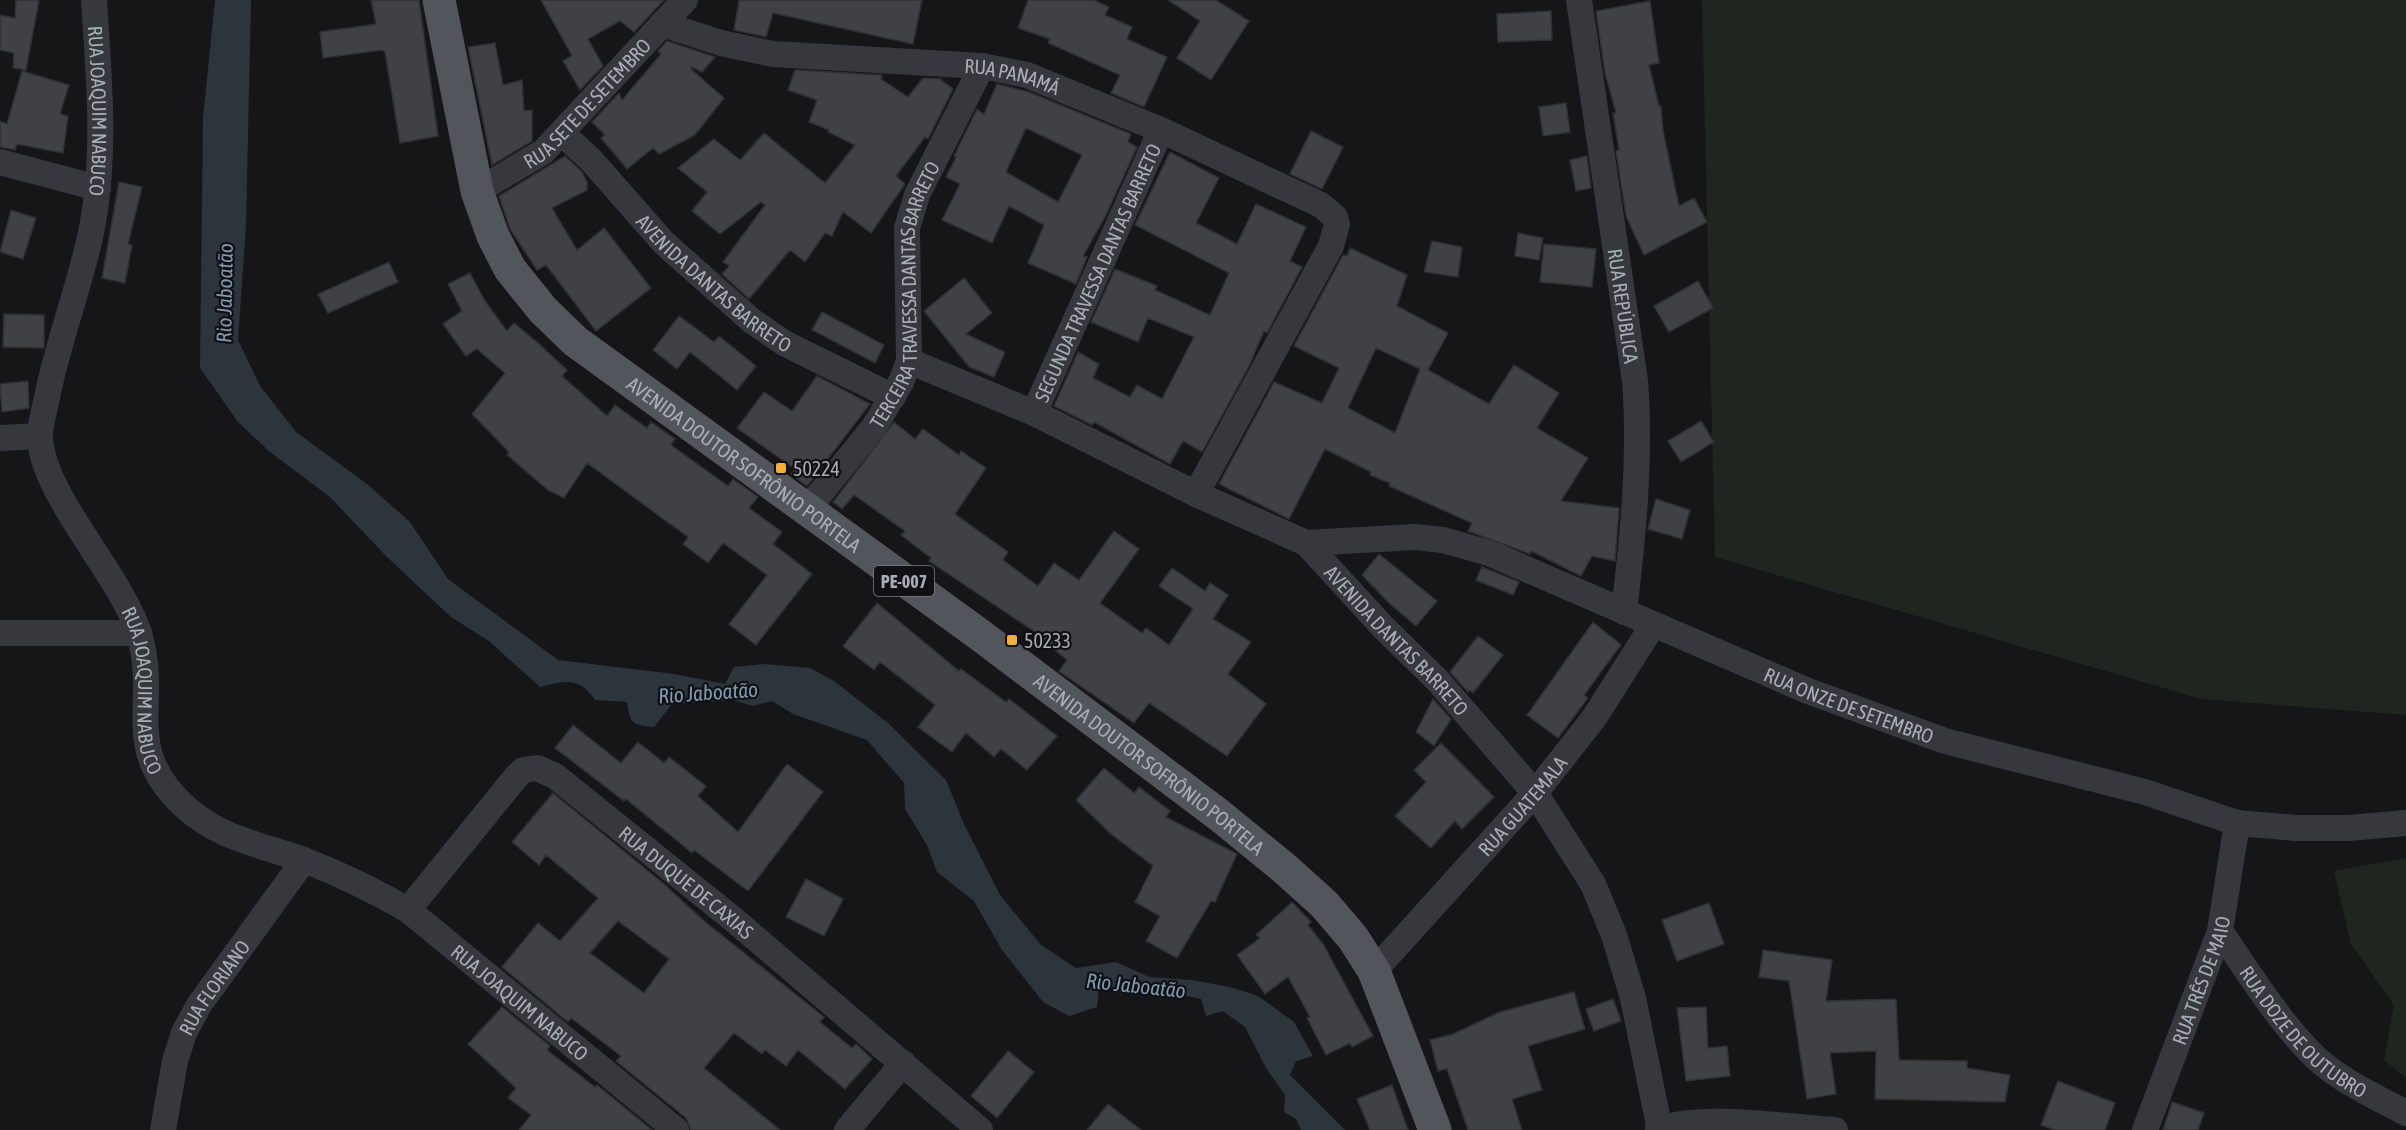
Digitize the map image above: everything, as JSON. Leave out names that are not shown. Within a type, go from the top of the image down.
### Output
[{"type":"main road","name":"AVENIDA DOUTOR SOFRÔNIO PORTELA","points":[[439,0],[477,191],[494,236],[510,269],[551,318],[575,341],[806,511],[980,635],[1219,814],[1284,867],[1324,904],[1353,938],[1374,971],[1435,1130]]},
{"type":"street","name":"RUA JOAQUIM NABUCO","points":[[94,0],[100,126],[98,188],[90,237],[52,376],[40,436],[48,467],[60,494],[129,608],[139,633],[145,656],[148,757],[160,780],[208,826],[243,841],[304,860],[369,888],[408,910],[676,1130]]},
{"type":"street","name":"RUA SETE DE SETEMBRO","points":[[477,191],[531,161],[563,134],[685,0]]},
{"type":"street","name":"RUA REPÚBLICA","points":[[1579,0],[1635,381],[1639,436],[1624,612]]},
{"type":"street","name":"RUA PANAMÁ","points":[[662,24],[721,43],[773,54],[982,66],[1027,75],[1161,130],[1321,205],[1335,217],[1335,234],[1330,246],[1196,494]]},
{"type":"street","name":"TERCEIRA TRAVESSA DANTAS BARRETO","points":[[806,511],[873,427],[892,397],[909,361],[907,228],[917,195],[982,66]]},
{"type":"street","name":"SEGUNDA TRAVESSA DANTAS BARRETO","points":[[1034,413],[1161,130]]},
{"type":"street","name":"AVENIDA DANTAS BARRETO","points":[[563,134],[591,160],[664,243],[752,321],[784,343],[892,397]]},
{"type":"street","points":[[0,162],[98,188]]},
{"type":"street","name":"AVENIDA DANTAS BARRETO","points":[[909,361],[1034,413],[1196,494],[1306,543],[1382,626],[1438,681],[1535,793],[1593,884],[1614,935],[1633,998],[1659,1130]]},
{"type":"street","points":[[0,438],[40,436]]},
{"type":"street","name":"RUA ONZE DE SETEMBRO","points":[[1306,543],[1415,537],[1443,540],[1489,553],[1808,691],[1945,741],[2145,792],[2237,823],[2296,828],[2349,828],[2406,823]]},
{"type":"street","name":"RUA GUATEMALA","points":[[1374,971],[1535,793],[1594,718],[1653,625]]},
{"type":"street","points":[[0,633],[139,633]]},
{"type":"street","name":"RUA DUQUE DE CAXIAS","points":[[408,910],[516,777],[523,770],[544,770],[555,776],[734,919],[980,1130]]},
{"type":"street","name":"RUA TRÊS DE MAIO","points":[[2145,1130],[2220,930],[2237,823]]},
{"type":"street","name":"RUA FLORIANO","points":[[163,1130],[175,1061],[184,1033],[199,1005],[304,860]]},
{"type":"street","name":"RUA DOZE DE OUTUBRO","points":[[2220,930],[2283,1020],[2317,1059],[2343,1077],[2406,1113]]},
{"type":"street","points":[[847,1130],[903,1063]]},
{"type":"street","points":[[1659,1130],[1673,1123],[1705,1122],[1835,1130]]},
{"type":"shaded area","points":[[1702,0],[2406,0],[2406,715],[2201,699],[1715,557]]},
{"type":"shaded area","points":[[2406,858],[2406,1078],[2384,1060],[2394,1005],[2351,944],[2334,871]]},
{"type":"water","name":"Rio Jaboatão","points":[[215,0],[251,0],[246,225],[238,340],[260,386],[296,432],[367,484],[410,522],[448,579],[558,660],[674,674],[725,684],[734,667],[764,664],[810,668],[834,681],[888,723],[946,780],[964,824],[1000,895],[1041,945],[1076,968],[1116,962],[1149,977],[1192,980],[1234,988],[1258,996],[1294,1022],[1313,1056],[1296,1061],[1290,1075],[1345,1130],[1301,1130],[1296,1119],[1284,1112],[1285,1095],[1266,1068],[1245,1027],[1223,1011],[1206,1016],[1201,999],[1156,990],[1099,988],[1097,1007],[1069,1016],[1043,1002],[1002,950],[974,901],[937,872],[927,845],[905,809],[904,783],[867,740],[793,714],[772,701],[753,706],[733,700],[672,704],[654,727],[633,722],[629,715],[627,702],[595,700],[589,692],[577,684],[564,682],[540,687],[489,641],[451,617],[386,556],[330,497],[270,452],[238,422],[200,368],[203,118]]},
{"type":"building","points":[[16,0],[39,0],[26,70],[13,68],[14,53],[0,50],[0,15],[15,18]]},
{"type":"building","points":[[371,0],[419,0],[438,136],[400,143],[385,52],[382,50],[323,58],[320,32],[376,24]]},
{"type":"building","points":[[541,0],[664,0],[634,32],[620,21],[588,39],[603,66],[580,90],[563,61],[572,56]]},
{"type":"building","points":[[739,0],[922,0],[913,44],[773,13],[766,37],[734,30]]},
{"type":"building","points":[[1028,0],[1094,0],[1109,7],[1105,15],[1132,27],[1127,39],[1167,57],[1144,107],[1111,93],[1120,75],[1048,43],[1050,39],[1018,28]]},
{"type":"building","points":[[1168,0],[1216,0],[1249,21],[1211,80],[1177,58],[1200,21]]},
{"type":"building","points":[[1650,1],[1659,63],[1649,65],[1659,106],[1661,106],[1663,131],[1679,206],[1694,198],[1707,222],[1644,255],[1626,216],[1616,151],[1619,150],[1613,113],[1616,113],[1605,73],[1596,11]]},
{"type":"building","points":[[1551,11],[1552,40],[1498,42],[1497,14]]},
{"type":"building","points":[[667,41],[715,57],[702,72],[692,67],[691,69],[724,98],[695,135],[659,154],[653,148],[627,169],[601,138],[605,135],[592,122],[619,93],[622,100],[661,54],[658,51]]},
{"type":"building","points":[[495,43],[503,85],[522,80],[524,111],[532,110],[532,141],[492,165],[468,47]]},
{"type":"building","points":[[795,70],[882,75],[881,79],[908,97],[923,78],[940,79],[953,89],[928,139],[925,137],[896,176],[905,184],[871,233],[843,212],[832,236],[825,233],[805,262],[790,250],[749,299],[722,274],[729,266],[723,262],[765,205],[761,202],[720,234],[692,211],[707,192],[678,168],[714,139],[740,160],[764,133],[825,183],[855,145],[809,122],[817,100],[788,90]]},
{"type":"building","points":[[22,71],[69,85],[60,114],[68,116],[63,153],[17,144],[15,150],[0,147],[0,121],[7,124]]},
{"type":"building","points":[[997,84],[1029,92],[1131,134],[1128,142],[1137,147],[1105,217],[1083,256],[1087,257],[1076,284],[1028,263],[1044,225],[1009,206],[992,243],[942,220],[960,184],[946,177],[956,157],[954,156],[977,109],[984,114]],"holes":[[[1026,128],[1082,155],[1058,202],[1006,172]]]},
{"type":"building","points":[[1566,103],[1570,132],[1543,136],[1539,107]]},
{"type":"building","points":[[1311,131],[1343,147],[1322,189],[1290,174]]},
{"type":"building","points":[[1170,152],[1219,178],[1196,223],[1237,244],[1256,204],[1306,227],[1290,261],[1302,267],[1267,333],[1264,331],[1249,366],[1202,452],[1183,441],[1170,464],[1094,422],[1092,425],[1054,406],[1078,352],[1099,364],[1093,378],[1130,397],[1137,385],[1162,399],[1194,337],[1148,318],[1138,342],[1091,322],[1115,269],[1157,286],[1155,290],[1210,315],[1229,273],[1135,225]]},
{"type":"building","points":[[565,156],[582,172],[587,182],[587,190],[552,208],[577,250],[604,228],[651,288],[596,331],[546,265],[537,270],[510,229],[499,196]]},
{"type":"building","points":[[1587,156],[1591,188],[1576,191],[1570,160]]},
{"type":"building","points":[[119,182],[142,187],[128,244],[132,245],[125,283],[102,278]]},
{"type":"building","points":[[11,210],[36,218],[23,259],[0,252]]},
{"type":"building","points":[[1518,233],[1543,238],[1539,260],[1515,256]]},
{"type":"building","points":[[1432,241],[1462,247],[1458,277],[1424,272]]},
{"type":"building","points":[[1544,244],[1596,249],[1592,287],[1540,282]]},
{"type":"building","points":[[1350,248],[1407,275],[1397,306],[1448,333],[1428,370],[1489,404],[1514,365],[1559,393],[1537,428],[1588,458],[1561,501],[1619,508],[1615,561],[1592,556],[1581,576],[1531,551],[1530,554],[1468,531],[1472,523],[1389,486],[1390,483],[1370,475],[1371,472],[1325,449],[1289,519],[1219,484],[1274,382],[1322,403],[1339,368],[1294,346],[1343,255],[1347,256]],"holes":[[[1376,348],[1420,369],[1395,433],[1348,408]]]},
{"type":"building","points":[[389,262],[398,282],[328,313],[318,294]]},
{"type":"building","points":[[470,273],[485,301],[507,331],[514,323],[538,343],[567,370],[562,376],[607,416],[615,405],[647,428],[651,422],[675,439],[671,445],[728,486],[733,479],[758,497],[749,508],[782,532],[773,544],[812,574],[756,645],[729,624],[767,575],[723,543],[708,563],[683,544],[688,537],[587,463],[564,498],[548,490],[507,455],[509,452],[472,414],[505,373],[477,349],[466,356],[443,324],[462,311],[448,284]]},
{"type":"building","points":[[964,278],[992,313],[966,334],[1005,352],[994,377],[969,367],[924,311]]},
{"type":"building","points":[[1698,281],[1713,308],[1669,332],[1654,306]]},
{"type":"building","points":[[822,312],[884,345],[875,363],[812,330]]},
{"type":"building","points":[[4,314],[44,315],[44,348],[3,347]]},
{"type":"building","points":[[679,316],[714,342],[719,336],[756,366],[737,390],[690,352],[677,369],[653,350]]},
{"type":"building","points":[[817,376],[870,404],[807,486],[791,474],[795,469],[737,428],[764,392],[792,411]]},
{"type":"building","points":[[28,381],[29,408],[2,412],[0,384]]},
{"type":"building","points":[[1701,421],[1714,442],[1681,462],[1668,441]]},
{"type":"building","points":[[894,422],[915,439],[923,429],[959,455],[961,451],[986,468],[955,514],[1008,552],[1003,560],[1038,586],[1054,563],[1079,580],[1114,531],[1139,549],[1100,603],[1142,633],[1146,628],[1169,645],[1193,609],[1159,586],[1172,568],[1205,591],[1210,583],[1228,595],[1213,619],[1251,642],[1228,674],[1266,704],[1227,756],[1149,703],[1134,723],[1059,671],[1067,660],[1042,640],[1044,638],[929,561],[931,558],[901,535],[905,531],[854,495],[842,509],[833,502]]},
{"type":"building","points":[[1656,499],[1690,510],[1682,539],[1648,529]]},
{"type":"building","points":[[1379,554],[1437,601],[1416,626],[1390,604],[1362,575]]},
{"type":"building","points":[[1482,567],[1519,582],[1513,595],[1476,580]]},
{"type":"building","points":[[877,603],[959,671],[961,669],[1006,702],[1009,699],[1057,736],[1027,770],[1001,749],[994,757],[966,733],[952,752],[918,727],[935,705],[880,662],[874,670],[843,646]]},
{"type":"building","points":[[1593,622],[1621,645],[1584,695],[1588,698],[1558,738],[1527,715]]},
{"type":"building","points":[[1478,636],[1503,655],[1473,693],[1469,690],[1468,692],[1450,672]]},
{"type":"building","points":[[1433,699],[1451,719],[1434,746],[1416,732]]},
{"type":"building","points":[[573,725],[621,763],[638,742],[664,763],[669,757],[706,786],[698,796],[738,832],[787,764],[823,792],[748,891],[694,850],[692,853],[626,799],[624,801],[555,748]]},
{"type":"building","points":[[1441,743],[1494,797],[1462,829],[1455,821],[1431,848],[1395,816],[1426,782],[1414,770]]},
{"type":"building","points":[[1104,768],[1134,793],[1139,787],[1170,811],[1166,817],[1237,854],[1215,902],[1211,901],[1177,958],[1146,941],[1160,916],[1135,902],[1153,866],[1111,834],[1076,800]]},
{"type":"building","points":[[553,793],[664,884],[703,920],[824,1017],[820,1022],[852,1048],[856,1044],[872,1059],[845,1089],[798,1050],[786,1066],[765,1050],[762,1054],[734,1033],[704,1068],[780,1130],[691,1130],[686,1118],[616,1061],[621,1056],[571,1018],[568,1022],[502,967],[538,923],[560,941],[598,898],[546,855],[539,865],[512,842]],"holes":[[[618,921],[669,959],[644,993],[590,953]]]},
{"type":"building","points":[[806,879],[843,899],[824,936],[786,917]]},
{"type":"building","points":[[1292,902],[1311,922],[1308,925],[1323,944],[1373,1036],[1352,1047],[1350,1043],[1326,1055],[1307,1018],[1310,1017],[1288,977],[1265,994],[1237,955],[1260,938],[1256,935]]},
{"type":"building","points":[[1709,903],[1724,944],[1677,961],[1662,920]]},
{"type":"building","points":[[1763,950],[1832,960],[1826,1001],[1896,999],[1899,1060],[1967,1061],[1967,1068],[2010,1075],[2005,1102],[1875,1099],[1876,1051],[1830,1053],[1836,1094],[1807,1099],[1789,981],[1759,977]]},
{"type":"building","points":[[1574,992],[1585,1029],[1528,1046],[1542,1090],[1512,1099],[1522,1130],[1468,1130],[1447,1069],[1438,1071],[1430,1040],[1453,1034],[1500,1012]]},
{"type":"building","points":[[1613,999],[1621,1021],[1594,1031],[1586,1009]]},
{"type":"building","points":[[502,1007],[550,1046],[547,1050],[595,1087],[597,1085],[652,1130],[519,1130],[531,1115],[508,1098],[516,1088],[468,1044]]},
{"type":"building","points":[[1706,1007],[1708,1048],[1727,1046],[1730,1076],[1686,1081],[1677,1008]]},
{"type":"building","points":[[1008,1051],[1034,1072],[997,1118],[971,1096]]},
{"type":"building","points":[[2058,1081],[2115,1103],[2105,1130],[2055,1130],[2041,1125]]},
{"type":"building","points":[[1392,1085],[1408,1130],[1370,1130],[1357,1099]]},
{"type":"building","points":[[2172,1102],[2204,1113],[2198,1130],[2163,1130]]},
{"type":"building","points":[[1108,1104],[1141,1130],[1087,1130]]},
{"type":"place","name":"50224","points":[[781,468]]},
{"type":"place","name":"50233","points":[[1012,640]]}]
